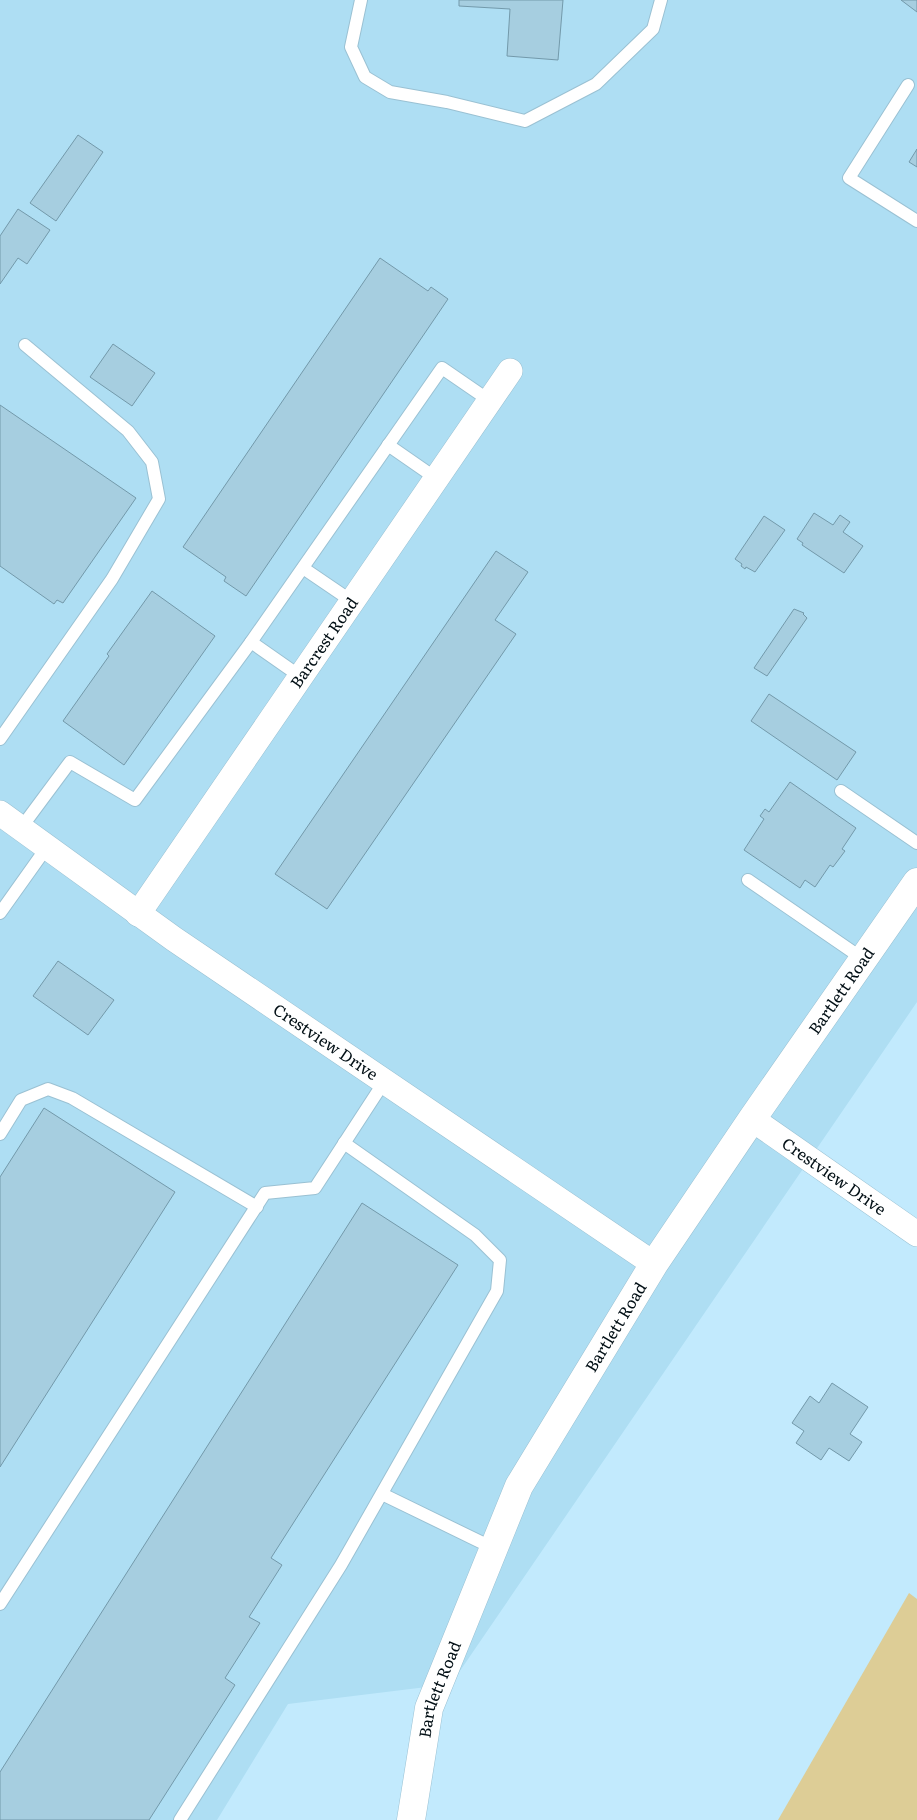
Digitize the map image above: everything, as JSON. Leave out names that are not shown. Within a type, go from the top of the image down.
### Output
[{"type":"main road","name":"Bartlett Road","points":[[411,1820],[429,1708],[519,1486],[654,1264],[752,1119],[917,882]]},
{"type":"street","name":"Barcrest Road","points":[[138,914],[510,371]]},
{"type":"street","name":"Crestview Drive","points":[[0,813],[138,914],[654,1264]]},
{"type":"street","name":"Crestview Drive","points":[[752,1119],[917,1234]]},
{"type":"lane","points":[[361,0],[351,47],[365,77],[390,92],[447,102],[526,121],[596,84],[652,29],[661,0]]},
{"type":"lane","points":[[908,85],[849,178],[917,221]]},
{"type":"lane","points":[[0,739],[112,579],[159,499],[152,462],[128,431],[25,346]]},
{"type":"lane","points":[[21,828],[70,762],[135,800],[251,642],[442,368],[490,401]]},
{"type":"lane","points":[[388,445],[437,479]]},
{"type":"lane","points":[[303,568],[353,602]]},
{"type":"lane","points":[[251,642],[301,677]]},
{"type":"lane","points":[[841,791],[917,844]]},
{"type":"lane","points":[[0,913],[47,847]]},
{"type":"lane","points":[[748,880],[863,959]]},
{"type":"lane","points":[[0,1604],[266,1193],[315,1188],[384,1082]]},
{"type":"lane","points":[[0,1134],[21,1100],[48,1089],[72,1098],[257,1207]]},
{"type":"lane","points":[[180,1820],[341,1565],[497,1291],[500,1260],[475,1235],[344,1143]]},
{"type":"lane","points":[[382,1494],[494,1548]]},
{"type":"shaded area","points":[[0,0],[917,0],[917,1002],[451,1684],[288,1704],[217,1820],[0,1820]]},
{"type":"shaded area","points":[[909,1593],[917,1599],[917,1820],[778,1820]]},
{"type":"building","points":[[459,0],[563,0],[558,60],[507,56],[510,9],[459,6]]},
{"type":"building","points":[[901,0],[917,0],[917,12]]},
{"type":"building","points":[[78,135],[103,152],[56,221],[30,203]]},
{"type":"building","points":[[917,149],[917,167],[909,162]]},
{"type":"building","points":[[18,209],[50,230],[27,264],[18,258],[0,284],[0,236]]},
{"type":"building","points":[[380,258],[428,291],[431,287],[448,299],[246,596],[224,581],[226,577],[183,547]]},
{"type":"building","points":[[113,344],[155,373],[132,406],[90,377]]},
{"type":"building","points":[[0,405],[136,498],[63,603],[57,600],[54,604],[0,566]]},
{"type":"building","points":[[814,513],[833,525],[840,515],[850,522],[843,532],[863,546],[844,573],[802,545],[803,543],[797,539]]},
{"type":"building","points":[[764,516],[785,530],[755,572],[746,567],[745,569],[735,559]]},
{"type":"building","points":[[496,551],[528,572],[495,620],[516,634],[327,909],[275,874]]},
{"type":"building","points":[[152,591],[215,636],[124,765],[63,721],[109,656],[107,654]]},
{"type":"building","points":[[794,609],[804,613],[807,618],[767,676],[754,668]]},
{"type":"building","points":[[769,694],[856,752],[837,780],[751,721]]},
{"type":"building","points":[[790,782],[856,828],[842,849],[845,851],[833,867],[830,865],[815,887],[805,880],[800,888],[744,850],[764,819],[760,816],[765,809],[769,812]]},
{"type":"building","points":[[58,961],[114,1000],[88,1035],[33,996]]},
{"type":"building","points":[[44,1108],[175,1192],[0,1467],[0,1177]]},
{"type":"building","points":[[362,1203],[458,1265],[271,1558],[282,1565],[249,1617],[260,1623],[225,1678],[235,1685],[149,1820],[0,1820],[0,1772]]},
{"type":"building","points":[[832,1383],[868,1407],[850,1434],[862,1442],[849,1461],[829,1448],[821,1460],[796,1443],[804,1431],[792,1423],[810,1396],[819,1403]]}]
